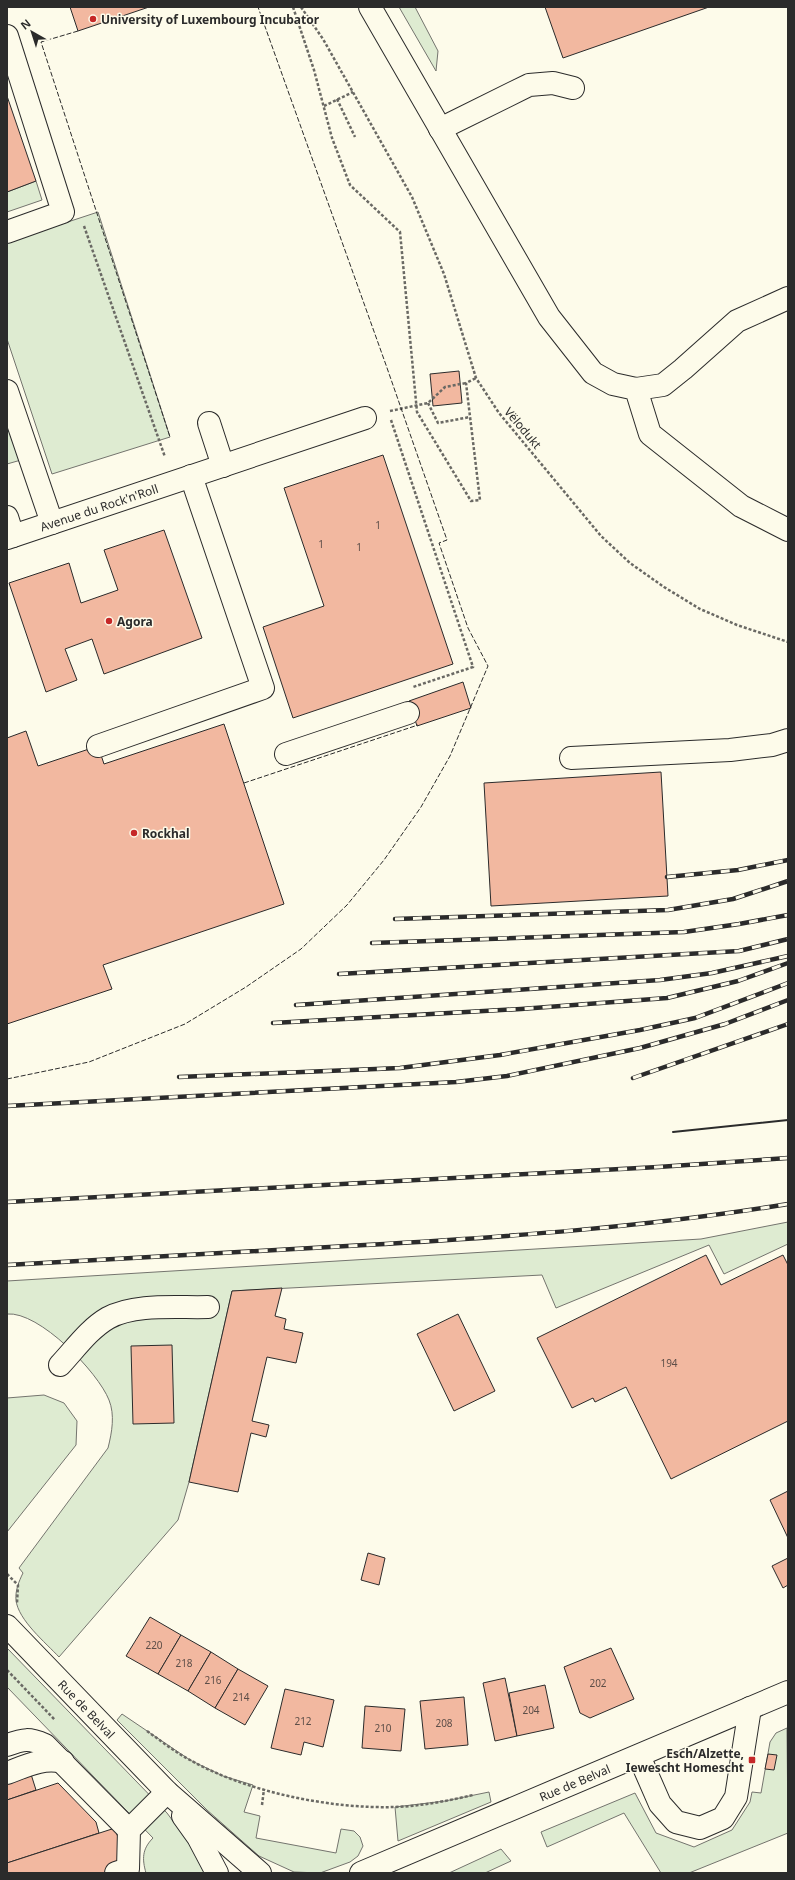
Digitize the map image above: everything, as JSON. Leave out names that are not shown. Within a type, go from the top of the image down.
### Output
[{"type":"main road","points":[[370,7],[549,317],[593,373],[613,384],[636,389],[663,385],[683,369],[736,320],[788,298]]},
{"type":"main road","points":[[7,36],[63,212],[7,232]]},
{"type":"main road","points":[[440,129],[529,85],[553,83],[573,88]]},
{"type":"main road","points":[[636,389],[650,434],[741,506],[788,530]]},
{"type":"main road","points":[[7,391],[52,523]]},
{"type":"main road","name":"Avenue du Rock'n'Roll","points":[[9,530],[52,523],[365,418]]},
{"type":"main road","points":[[209,423],[223,466]]},
{"type":"main road","points":[[98,746],[263,688],[183,479]]},
{"type":"main road","points":[[286,754],[408,713]]},
{"type":"main road","points":[[571,758],[730,750],[772,745],[788,740]]},
{"type":"main road","points":[[60,1365],[89,1333],[108,1318],[132,1309],[208,1307]]},
{"type":"main road","name":"Rue de Belval","points":[[7,1626],[167,1792],[260,1873]]},
{"type":"main road","name":"Rue de Belval","points":[[361,1873],[788,1692]]},
{"type":"main road","points":[[639,1756],[660,1804],[676,1822],[700,1828],[723,1818],[736,1797],[750,1708]]},
{"type":"main road","points":[[7,1745],[22,1740],[32,1740],[45,1745],[129,1830]]},
{"type":"main road","points":[[7,1773],[41,1761],[52,1759],[63,1762]]},
{"type":"main road","points":[[116,1873],[128,1869],[129,1830],[167,1792]]},
{"type":"main road","name":"Rue de Belval","points":[[167,1792],[198,1837],[217,1872]]},
{"type":"path","points":[[293,7],[324,106],[332,138],[350,185],[400,232],[417,412],[471,500],[480,500],[466,383]]},
{"type":"path","name":"Vëlodukt","points":[[301,7],[322,39],[353,92],[412,197],[444,274],[476,378],[498,412],[601,536],[630,563],[664,587],[700,609],[737,626],[788,642]]},
{"type":"path","points":[[324,106],[353,92]]},
{"type":"path","points":[[337,99],[355,136]]},
{"type":"path","points":[[63,212],[81,217],[183,479]]},
{"type":"path","points":[[388,412],[428,403],[445,387],[466,383],[476,378]]},
{"type":"path","points":[[428,403],[438,423],[470,417]]},
{"type":"path","points":[[391,419],[473,667],[406,690]]},
{"type":"path","points":[[7,1574],[18,1585],[16,1601],[18,1606]]},
{"type":"path","points":[[140,1727],[190,1760],[223,1776],[309,1801],[355,1806],[395,1807],[445,1801],[474,1795]]},
{"type":"path","points":[[262,1805],[264,1789]]},
{"type":"green space","points":[[399,7],[415,7],[438,51],[436,71]]},
{"type":"green space","points":[[36,181],[42,200],[7,212],[7,192]]},
{"type":"green space","points":[[98,212],[170,437],[52,474],[7,339],[7,242]]},
{"type":"green space","points":[[7,419],[21,460],[7,464]]},
{"type":"green space","points":[[788,1222],[788,1244],[724,1274],[709,1245],[556,1308],[542,1275],[232,1291],[189,1482],[178,1520],[59,1657],[33,1631],[18,1608],[16,1600],[17,1590],[23,1573],[19,1568],[108,1448],[112,1430],[112,1412],[109,1400],[103,1388],[93,1374],[66,1345],[35,1322],[20,1316],[7,1314],[7,1281],[701,1239]]},
{"type":"green space","points":[[44,1395],[64,1403],[77,1421],[76,1445],[7,1532],[7,1398]]},
{"type":"green space","points":[[7,1648],[167,1813],[190,1844],[205,1873],[146,1873],[144,1854],[149,1842],[153,1838],[7,1687]]},
{"type":"green space","points":[[122,1714],[190,1760],[223,1776],[253,1785],[244,1812],[260,1816],[256,1838],[336,1853],[341,1829],[354,1831],[360,1837],[363,1846],[358,1856],[350,1862],[320,1873],[294,1872],[259,1856],[207,1810],[117,1720]]},
{"type":"green space","points":[[787,1728],[788,1833],[689,1873],[661,1873],[624,1813],[547,1847],[541,1832],[635,1793],[656,1833],[694,1847],[732,1830],[750,1802],[752,1792],[761,1793],[770,1742],[776,1733]]},
{"type":"green space","points":[[489,1792],[491,1802],[398,1841],[395,1807],[445,1801]]},
{"type":"green space","points":[[501,1849],[511,1861],[485,1873],[449,1873]]},
{"type":"building","name":"University of Luxembourg Incubator","points":[[70,7],[149,7],[78,31]]},
{"type":"building","points":[[545,7],[709,7],[563,58]]},
{"type":"building","points":[[7,96],[36,181],[7,192]]},
{"type":"building","points":[[459,371],[462,403],[433,406],[430,374]]},
{"type":"building","points":[[383,455],[453,664],[293,718],[263,627],[324,606],[284,488]]},
{"type":"building","name":"Agora","points":[[164,530],[202,638],[104,674],[92,639],[65,649],[77,680],[46,692],[9,583],[69,563],[81,603],[118,590],[104,550]]},
{"type":"building","points":[[463,682],[471,708],[417,726],[409,701]]},
{"type":"building","name":"Rockhal","points":[[224,724],[284,904],[103,965],[112,989],[7,1024],[7,738],[26,731],[38,766],[98,746],[104,764]]},
{"type":"building","points":[[661,772],[668,896],[491,906],[484,783]]},
{"type":"building","points":[[706,1255],[721,1285],[783,1255],[788,1265],[788,1421],[671,1479],[626,1387],[595,1402],[593,1398],[572,1408],[537,1338]]},
{"type":"building","points":[[282,1288],[275,1316],[286,1319],[284,1329],[303,1333],[296,1363],[267,1357],[252,1421],[269,1425],[266,1437],[251,1433],[238,1492],[189,1482],[232,1291]]},
{"type":"building","points":[[458,1314],[495,1391],[454,1411],[417,1334]]},
{"type":"building","points":[[172,1345],[174,1423],[133,1424],[131,1346]]},
{"type":"building","points":[[788,1491],[788,1538],[770,1500]]},
{"type":"building","points":[[368,1553],[385,1558],[379,1585],[361,1580]]},
{"type":"building","points":[[788,1558],[788,1585],[783,1588],[772,1566]]},
{"type":"building","points":[[150,1617],[181,1635],[158,1674],[126,1656]]},
{"type":"building","points":[[181,1635],[211,1652],[188,1691],[158,1674]]},
{"type":"building","points":[[611,1648],[634,1699],[590,1718],[580,1713],[564,1667]]},
{"type":"building","points":[[211,1652],[238,1669],[215,1708],[188,1691]]},
{"type":"building","points":[[238,1669],[268,1686],[245,1725],[215,1708]]},
{"type":"building","points":[[505,1678],[517,1736],[495,1741],[483,1683]]},
{"type":"building","points":[[545,1685],[554,1728],[517,1736],[509,1693]]},
{"type":"building","points":[[285,1689],[334,1700],[323,1747],[304,1742],[301,1755],[271,1748]]},
{"type":"building","points":[[464,1697],[468,1745],[425,1749],[420,1701]]},
{"type":"building","points":[[365,1706],[405,1709],[401,1751],[362,1748]]},
{"type":"building","points":[[768,1754],[777,1755],[774,1770],[765,1769]]},
{"type":"building","points":[[25,1755],[36,1790],[7,1800],[7,1761]]},
{"type":"building","points":[[58,1783],[96,1822],[99,1833],[7,1863],[7,1800]]},
{"type":"building","points":[[115,1828],[129,1873],[7,1873],[7,1863]]},
{"type":"railway","points":[[667,877],[738,870],[788,860]]},
{"type":"railway","points":[[395,919],[668,910],[733,899],[788,881]]},
{"type":"railway","points":[[372,943],[684,932],[788,915]]},
{"type":"railway","points":[[339,974],[739,951],[788,939]]},
{"type":"railway","points":[[296,1005],[660,980],[712,973],[788,956]]},
{"type":"railway","points":[[273,1023],[521,1009],[667,998],[738,981],[788,963]]},
{"type":"railway","points":[[179,1077],[400,1068],[500,1055],[640,1030],[695,1018],[788,983]]},
{"type":"railway","points":[[7,1106],[456,1082],[507,1076],[640,1048],[725,1024],[788,1000]]},
{"type":"railway","points":[[633,1078],[788,1024]]},
{"type":"railway","points":[[7,1202],[658,1167],[788,1158]]},
{"type":"railway","points":[[7,1265],[524,1235],[683,1219],[788,1204]]},
{"type":"fence","points":[[7,1079],[89,1062],[185,1024],[246,987],[301,949],[347,905],[384,860],[421,807],[450,756],[488,666],[468,628],[439,543],[447,540],[258,7]]},
{"type":"fence","points":[[78,31],[41,42],[170,437]]},
{"type":"fence","points":[[244,783],[418,725]]},
{"type":"wall","points":[[673,1132],[788,1120]]},
{"type":"place","name":"University of Luxembourg Incubator","points":[[93,19]]},
{"type":"place","name":"Agora","points":[[109,621]]},
{"type":"place","name":"Rockhal","points":[[134,833]]},
{"type":"place","name":"Esch/Alzette, Iewescht Homescht","points":[[752,1760]]}]
